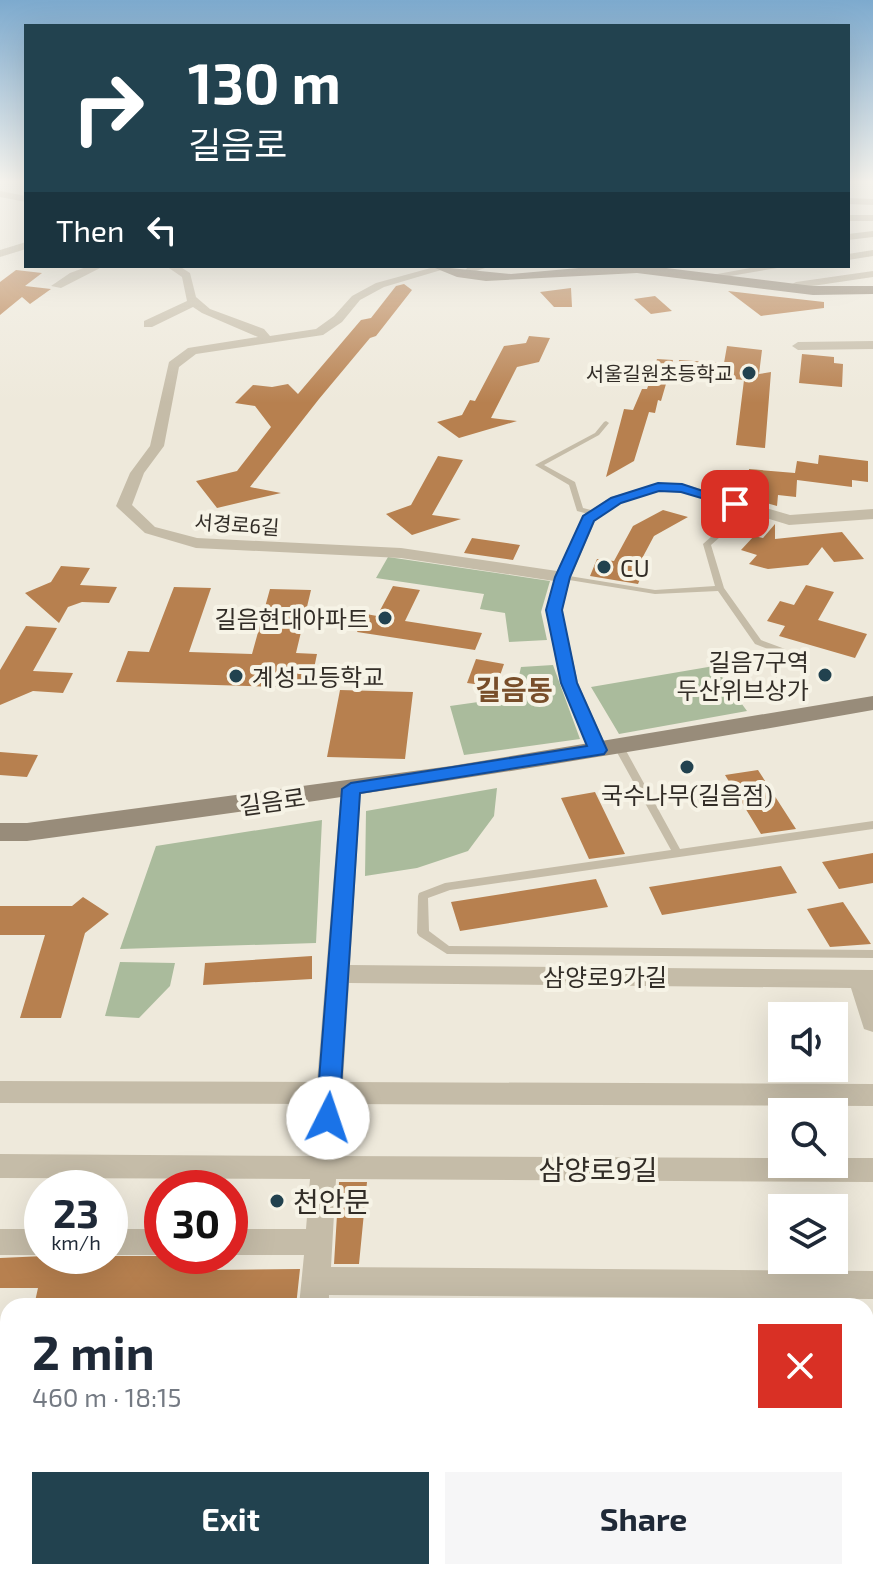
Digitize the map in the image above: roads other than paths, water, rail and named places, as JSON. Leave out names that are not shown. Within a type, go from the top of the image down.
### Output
[{"type":"street","points":[[0,256],[13,261]]},
{"type":"street","points":[[850,260],[871,274]]},
{"type":"street","points":[[61,268],[55,274],[71,277]]},
{"type":"street","points":[[57,286],[94,268]]},
{"type":"street","points":[[175,268],[187,274],[191,282],[190,298],[206,311],[260,332],[267,340]]},
{"type":"street","name":"서경로6길","points":[[437,268],[380,285],[356,298],[338,319],[319,332],[192,351],[173,365],[157,446],[137,473],[124,506],[150,530],[196,543],[401,553],[563,577]]},
{"type":"street","points":[[444,268],[485,278],[527,278],[605,268]]},
{"type":"street","points":[[468,274],[477,268]]},
{"type":"street","points":[[645,268],[789,289],[841,293],[873,290]]},
{"type":"street","points":[[707,277],[770,268]]},
{"type":"street","points":[[789,289],[796,285],[871,274]]},
{"type":"street","points":[[148,324],[177,308],[196,302]]},
{"type":"street","points":[[798,346],[873,345]]},
{"type":"street","points":[[608,749],[569,683],[554,610],[563,577],[588,519],[616,500],[658,487],[682,488],[789,520],[873,514]]},
{"type":"street","name":"길음로","points":[[0,832],[27,832],[239,806],[608,749],[873,703]]},
{"type":"street","points":[[351,789],[315,1294],[873,1285]]},
{"type":"street","name":"삼양로9가길","points":[[338,974],[867,979]]},
{"type":"street","points":[[867,979],[873,1022]]},
{"type":"street","points":[[0,1092],[873,1095]]},
{"type":"street","name":"삼양로9길","points":[[0,1166],[873,1170]]},
{"type":"street","points":[[0,1242],[24,1242]]},
{"type":"street","points":[[248,1242],[319,1242]]},
{"type":"lane","points":[[596,514],[580,509],[572,484],[539,465],[597,434],[606,423]]},
{"type":"lane","points":[[724,530],[707,544],[720,588],[758,642],[782,651]]},
{"type":"lane","points":[[563,577],[655,592],[720,588]]},
{"type":"lane","points":[[608,749],[678,854]]},
{"type":"lane","points":[[873,825],[449,886],[423,896],[423,933],[447,950],[873,954]]},
{"type":"place","name":"서울길원초등학교","points":[[749,373]]},
{"type":"place","name":"CU","points":[[604,567]]},
{"type":"place","name":"길음현대아파트","points":[[385,618]]},
{"type":"place","name":"길음7구역 두산위브상가","points":[[825,675]]},
{"type":"place","name":"계성고등학교","points":[[236,676]]},
{"type":"place","name":"국수나무(길음점)","points":[[687,767]]},
{"type":"place","name":"천안문","points":[[277,1201]]},
{"type":"district","name":"길음동","points":[[514,689]]}]
